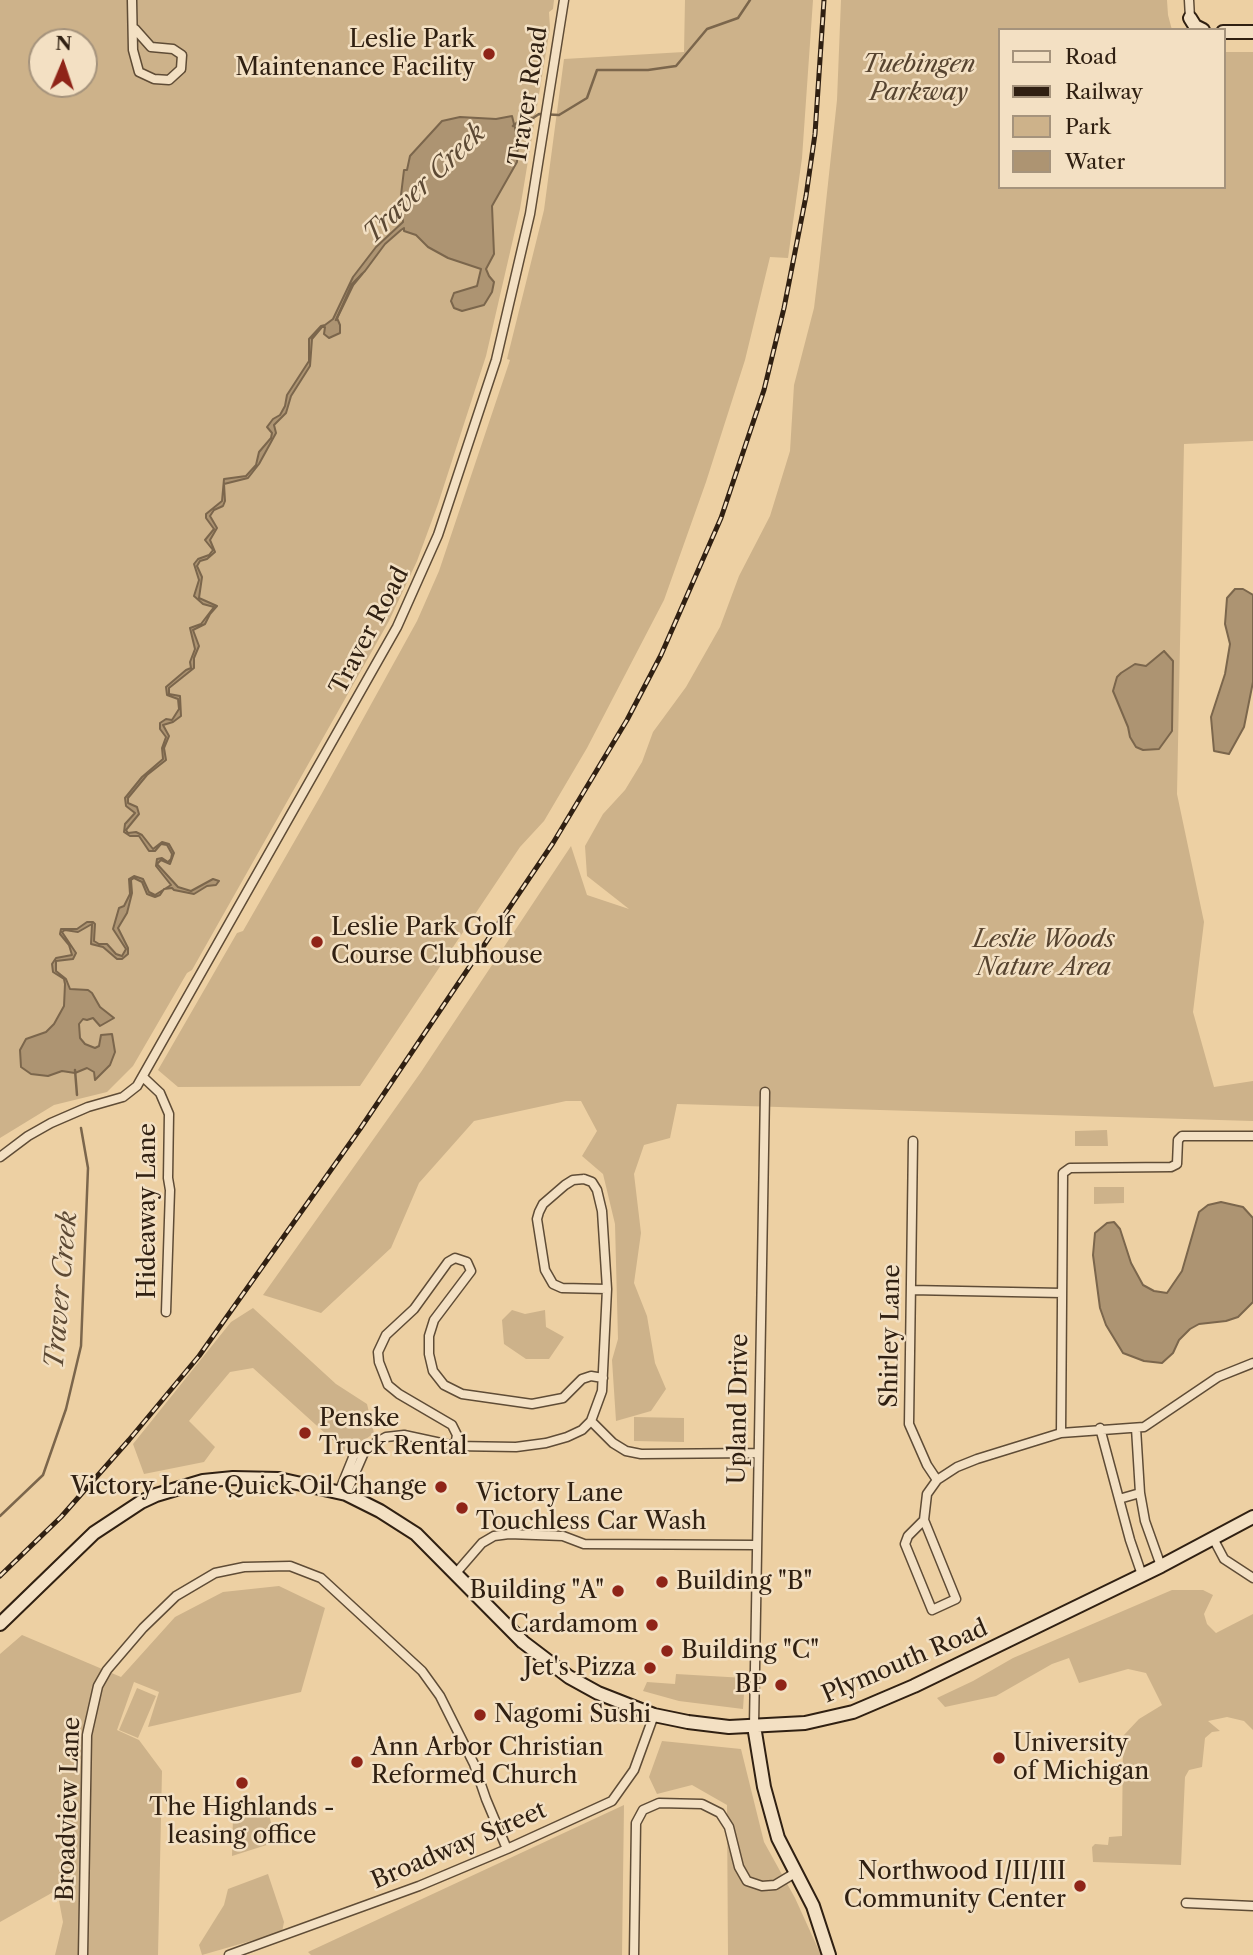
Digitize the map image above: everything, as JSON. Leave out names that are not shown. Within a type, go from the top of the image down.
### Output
[{"type":"main road","points":[[1190,18],[1199,28]]},
{"type":"main road","points":[[1225,32],[1253,32]]},
{"type":"main road","name":"Plymouth Road","points":[[0,1624],[94,1533],[122,1513],[156,1495],[203,1482],[251,1477],[294,1480],[343,1493],[380,1511],[416,1534],[544,1661],[598,1693],[654,1715],[688,1722],[754,1726],[805,1723],[853,1712],[987,1652],[1214,1540],[1253,1517]]},
{"type":"main road","points":[[754,1726],[762,1776],[778,1838],[813,1906],[829,1955]]},
{"type":"street","points":[[132,0],[134,50],[139,72],[154,79],[169,80],[181,69],[182,55],[173,49],[151,47],[135,29]]},
{"type":"street","name":"Traver Road","points":[[0,1157],[27,1136],[51,1123],[129,1093],[143,1077],[397,628],[438,536],[496,360],[522,258],[564,0]]},
{"type":"street","points":[[1189,0],[1190,18]]},
{"type":"street","name":"Hideaway Lane","points":[[143,1077],[160,1093],[169,1114],[170,1190],[166,1312]]},
{"type":"street","name":"Upland Drive","points":[[754,1726],[755,1545],[765,1092]]},
{"type":"street","points":[[1061,1433],[1063,1173],[1070,1168],[1171,1167],[1178,1164],[1178,1140],[1182,1136],[1253,1136]]},
{"type":"street","name":"Shirley Lane","points":[[913,1141],[909,1424],[927,1465],[937,1480]]},
{"type":"street","points":[[343,1493],[354,1455],[386,1437],[404,1435],[455,1446],[516,1447],[567,1437],[582,1430],[591,1421],[602,1391],[607,1289],[597,1190],[592,1182],[584,1179],[573,1180],[543,1204],[539,1212],[537,1219],[545,1270],[553,1284],[562,1288],[607,1289]]},
{"type":"street","points":[[455,1446],[457,1435],[452,1425],[388,1385],[378,1352],[386,1335],[414,1309],[447,1262],[455,1258],[467,1262],[471,1271],[435,1320],[429,1336],[433,1371],[444,1385],[462,1394],[533,1404],[563,1398],[582,1379],[603,1378]]},
{"type":"street","points":[[911,1290],[1062,1293]]},
{"type":"street","points":[[924,1520],[908,1536],[905,1544],[932,1610],[956,1599],[924,1520],[926,1494],[937,1480],[957,1467],[977,1459],[1061,1433],[1100,1428],[1136,1428],[1149,1424],[1218,1377],[1253,1363]]},
{"type":"street","points":[[591,1421],[612,1443],[626,1451],[641,1454],[757,1452]]},
{"type":"street","points":[[1100,1428],[1142,1575]]},
{"type":"street","points":[[1136,1428],[1140,1493],[1145,1521],[1161,1566]]},
{"type":"street","points":[[1119,1499],[1140,1493]]},
{"type":"street","points":[[456,1573],[482,1543],[495,1536],[509,1534],[563,1536],[584,1544],[755,1545]]},
{"type":"street","points":[[1214,1540],[1224,1559],[1253,1577]]},
{"type":"street","name":"Broadview Lane","points":[[83,1955],[87,1735],[98,1686],[107,1670],[143,1628],[176,1596],[215,1573],[244,1567],[290,1566],[321,1578],[422,1671],[440,1696],[474,1764],[508,1849]]},
{"type":"street","name":"Broadway Street","points":[[229,1955],[419,1886],[612,1801],[634,1770],[654,1715]]},
{"type":"street","points":[[634,1955],[636,1823],[643,1810],[660,1803],[702,1804],[720,1813],[729,1827],[739,1867],[747,1881],[762,1886],[775,1885],[795,1873]]},
{"type":"street","points":[[1186,1903],[1253,1906]]},
{"type":"green space","points":[[0,0],[554,0],[553,9],[549,12],[550,28],[520,209],[486,356],[417,561],[389,621],[192,970],[187,973],[133,1066],[107,1092],[54,1105],[0,1138]]},
{"type":"green space","points":[[685,0],[813,0],[802,158],[788,258],[770,257],[745,360],[664,600],[587,748],[544,821],[520,847],[360,1086],[178,1087],[158,1070],[237,933],[243,931],[321,795],[417,621],[439,571],[510,360],[507,359],[544,210],[564,59],[684,52]]},
{"type":"green space","points":[[841,0],[1167,0],[1171,28],[998,28],[998,189],[1225,189],[1225,52],[1253,52],[1253,441],[1184,444],[1177,794],[1204,922],[1193,1012],[1214,1087],[1253,1081],[1253,1121],[677,1104],[670,1138],[644,1145],[634,1174],[641,1233],[634,1283],[647,1316],[655,1363],[666,1389],[651,1411],[616,1421],[612,1360],[618,1339],[615,1224],[603,1174],[582,1156],[597,1131],[581,1101],[566,1101],[474,1121],[419,1183],[391,1248],[321,1313],[263,1295],[421,1072],[571,846],[587,895],[629,909],[587,876],[585,846],[603,814],[625,790],[642,762],[653,732],[686,687],[720,627],[739,576],[770,516],[790,451],[794,385],[814,308],[837,100]]},
{"type":"green space","points":[[1107,1130],[1108,1146],[1075,1146],[1075,1131]]},
{"type":"green space","points":[[1094,1187],[1124,1187],[1124,1203],[1094,1204]]},
{"type":"green space","points":[[253,1308],[336,1384],[367,1404],[374,1433],[347,1453],[253,1368],[230,1372],[189,1421],[215,1447],[204,1462],[144,1474],[133,1444],[231,1322]]},
{"type":"green space","points":[[512,1310],[525,1314],[545,1310],[546,1327],[564,1337],[549,1359],[526,1359],[504,1344],[502,1320]]},
{"type":"green space","points":[[634,1417],[684,1418],[684,1442],[634,1441]]},
{"type":"green space","points":[[279,1586],[325,1608],[301,1692],[148,1727],[159,1692],[134,1682],[117,1730],[139,1740],[162,1771],[158,1955],[55,1955],[63,1922],[57,1890],[0,1922],[0,1654],[22,1635],[121,1677],[175,1617],[223,1592]]},
{"type":"green space","points":[[1172,1590],[1203,1590],[1213,1595],[1204,1614],[1207,1624],[1216,1633],[1253,1614],[1253,1730],[1244,1721],[1227,1717],[1208,1721],[1220,1731],[1212,1732],[1205,1738],[1202,1767],[1189,1770],[1185,1777],[1181,1865],[1093,1862],[1092,1847],[1095,1844],[1108,1845],[1109,1837],[1122,1836],[1123,1736],[1139,1719],[1162,1705],[1146,1673],[1128,1669],[1079,1683],[1069,1658],[1052,1664],[996,1696],[945,1707],[937,1698],[1013,1658]]},
{"type":"green space","points":[[676,1674],[745,1678],[743,1709],[679,1701],[643,1691],[647,1682],[675,1684]]},
{"type":"green space","points":[[137,1688],[156,1696],[138,1738],[119,1730]]},
{"type":"green space","points":[[662,1741],[741,1749],[764,1842],[795,1898],[821,1955],[728,1955],[727,1805],[692,1785],[657,1794],[649,1777]]},
{"type":"green space","points":[[624,1805],[622,1955],[311,1955],[308,1952]]},
{"type":"green space","points":[[267,1807],[276,1842],[232,1856],[233,1817]]},
{"type":"green space","points":[[268,1874],[284,1922],[282,1932],[202,1955],[199,1945],[224,1905],[228,1889]]},
{"type":"water","points":[[512,116],[518,140],[517,162],[492,206],[494,254],[486,269],[494,282],[492,292],[484,305],[462,311],[454,308],[451,301],[454,293],[477,286],[481,269],[448,258],[428,247],[416,235],[404,231],[404,228],[401,230],[385,244],[352,284],[337,318],[340,333],[329,338],[324,334],[325,327],[322,327],[312,339],[310,366],[291,396],[286,413],[274,425],[276,433],[259,464],[248,478],[224,484],[223,506],[214,510],[210,516],[217,528],[210,540],[215,552],[200,561],[197,566],[202,577],[199,598],[217,606],[205,624],[193,630],[199,646],[194,658],[194,668],[169,688],[169,694],[180,696],[181,716],[163,725],[169,736],[164,748],[166,760],[147,775],[128,798],[128,803],[137,807],[139,814],[126,830],[128,833],[136,832],[142,835],[153,849],[162,842],[169,844],[174,853],[170,864],[161,860],[157,864],[178,887],[191,891],[213,879],[219,881],[216,885],[207,886],[194,894],[172,888],[165,889],[171,885],[156,866],[157,859],[162,858],[168,862],[172,854],[167,845],[161,844],[155,851],[149,851],[139,836],[130,836],[124,832],[125,824],[135,813],[126,806],[125,798],[142,777],[163,759],[162,748],[166,737],[160,729],[160,723],[166,719],[172,720],[179,709],[178,699],[167,695],[166,687],[191,668],[190,662],[195,649],[190,628],[201,624],[214,607],[203,604],[194,596],[199,580],[194,564],[213,550],[205,540],[214,529],[206,514],[222,501],[224,479],[246,476],[256,465],[259,452],[271,438],[272,433],[267,427],[280,415],[287,395],[309,361],[309,339],[321,326],[333,319],[353,277],[376,247],[403,222],[401,195],[404,170],[407,170],[410,156],[442,121],[460,117],[496,119]]},
{"type":"water","points":[[1235,589],[1243,589],[1253,595],[1253,682],[1244,727],[1229,754],[1214,751],[1211,717],[1225,674],[1230,644],[1225,624],[1227,598]]},
{"type":"water","points":[[1164,651],[1173,661],[1172,731],[1159,749],[1143,750],[1136,747],[1130,737],[1113,691],[1121,673],[1135,664],[1146,666]]},
{"type":"water","points":[[134,876],[143,879],[149,892],[155,895],[164,890],[155,897],[147,894],[142,882],[134,878],[131,880],[132,893],[127,913],[118,928],[128,948],[128,954],[122,959],[117,959],[103,947],[91,944],[92,924],[78,932],[62,932],[76,953],[73,959],[56,961],[56,971],[66,979],[70,989],[88,990],[92,993],[100,1007],[114,1018],[100,1026],[93,1018],[83,1019],[79,1024],[80,1038],[85,1044],[95,1048],[99,1046],[101,1035],[112,1034],[115,1052],[110,1065],[95,1080],[94,1072],[87,1068],[75,1073],[62,1071],[48,1076],[31,1074],[21,1067],[20,1050],[26,1039],[46,1032],[64,1006],[64,979],[53,972],[52,964],[56,958],[72,955],[69,945],[60,934],[61,929],[77,929],[87,922],[93,922],[94,941],[107,944],[116,954],[122,956],[126,949],[113,929],[119,908],[124,906],[130,894],[129,879]]},
{"type":"water","points":[[1221,1202],[1243,1207],[1253,1218],[1253,1302],[1238,1317],[1199,1324],[1190,1329],[1179,1340],[1173,1353],[1162,1363],[1144,1361],[1123,1353],[1106,1325],[1100,1308],[1093,1255],[1095,1233],[1107,1223],[1114,1222],[1120,1229],[1131,1263],[1143,1285],[1154,1291],[1167,1293],[1182,1271],[1199,1212],[1208,1205]]},
{"type":"waterway","name":"Traver Creek","points":[[513,126],[523,118],[533,118],[539,114],[559,115],[587,98],[597,70],[648,70],[676,66],[707,29],[738,18],[750,0]]},
{"type":"waterway","name":"Traver Creek","points":[[336,320],[353,285],[362,274]]},
{"type":"waterway","name":"Traver Creek","points":[[75,1070],[77,1095]]},
{"type":"waterway","name":"Traver Creek","points":[[0,1516],[43,1475],[66,1409],[81,1346],[88,1168],[81,1128]]},
{"type":"railway","points":[[0,1576],[61,1517],[199,1356],[360,1129],[553,843],[627,720],[661,655],[721,518],[764,390],[784,308],[806,196],[815,134],[824,0]]},
{"type":"place","name":"Leslie Park Maintenance Facility","points":[[489,54]]},
{"type":"place","name":"Leslie Park Golf Course Clubhouse","points":[[317,942]]},
{"type":"place","name":"Penske Truck Rental","points":[[305,1433]]},
{"type":"place","name":"Victory Lane Quick Oil Change","points":[[441,1487]]},
{"type":"place","name":"Victory Lane Touchless Car Wash","points":[[462,1508]]},
{"type":"place","name":"Building \"B\"","points":[[662,1582]]},
{"type":"place","name":"Building \"A\"","points":[[618,1591]]},
{"type":"place","name":"Cardamom","points":[[652,1625]]},
{"type":"place","name":"Building \"C\"","points":[[667,1651]]},
{"type":"place","name":"Jet's Pizza","points":[[650,1668]]},
{"type":"place","name":"BP","points":[[781,1685]]},
{"type":"place","name":"Nagomi Sushi","points":[[480,1715]]},
{"type":"place","name":"University of Michigan","points":[[999,1758]]},
{"type":"place","name":"Ann Arbor Christian Reformed Church","points":[[357,1762]]},
{"type":"place","name":"The Highlands - leasing office","points":[[242,1783]]},
{"type":"place","name":"Northwood I/II/III Community Center","points":[[1080,1886]]},
{"type":"park label","name":"Tuebingen Parkway","points":[[919,79]]},
{"type":"park label","name":"Leslie Woods Nature Area","points":[[1044,954]]}]
